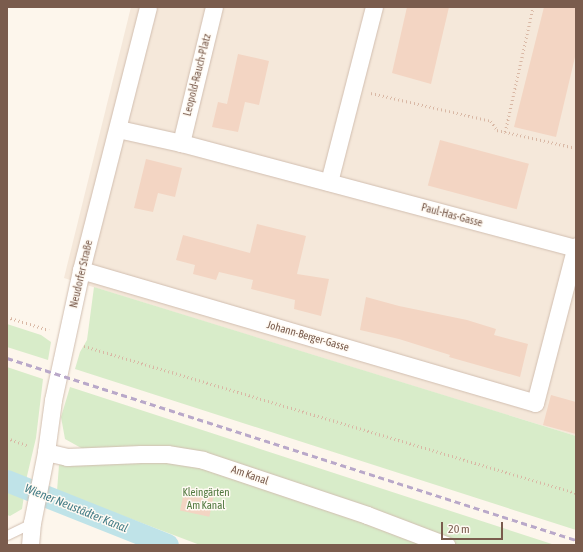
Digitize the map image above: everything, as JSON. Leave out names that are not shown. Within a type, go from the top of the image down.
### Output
[{"type":"street","name":"Neudorfer Straße","points":[[30,545],[33,516],[42,477],[53,400],[67,341],[81,270],[148,7]]},
{"type":"street","name":"Leopold-Rauch-Platz","points":[[181,143],[214,7]]},
{"type":"street","points":[[329,182],[374,7]]},
{"type":"street","name":"Paul-Has-Gasse","points":[[118,129],[181,143],[576,247]]},
{"type":"street","name":"Johann-Berger-Gasse","points":[[81,270],[535,403],[576,247]]},
{"type":"street","name":"Am Kanal","points":[[46,452],[66,457],[154,454],[204,460],[367,515],[446,545]]},
{"type":"lane","points":[[7,535],[33,516]]},
{"type":"path","points":[[505,132],[533,7]]},
{"type":"path","points":[[353,89],[491,121],[497,130],[576,148]]},
{"type":"path","points":[[7,317],[48,330],[67,341],[576,493]]},
{"type":"shaded area","points":[[131,7],[576,7],[576,436],[64,278]]},
{"type":"green space","points":[[94,287],[576,436],[576,530],[75,369],[80,352],[87,340]]},
{"type":"green space","points":[[7,324],[41,335],[51,342],[48,360],[7,347]]},
{"type":"green space","points":[[7,367],[43,379],[36,438],[27,476],[22,509],[10,516],[7,515]]},
{"type":"green space","name":"Kleingärten Am Kanal","points":[[70,387],[555,545],[200,545],[57,491],[59,465],[83,449],[65,439],[61,417]]},
{"type":"building","points":[[407,7],[449,7],[431,84],[392,73]]},
{"type":"building","points":[[544,7],[576,7],[576,53],[556,137],[514,127]]},
{"type":"building","points":[[238,54],[269,61],[259,105],[245,102],[238,132],[212,127],[218,102],[227,104]]},
{"type":"building","points":[[440,140],[529,164],[517,209],[428,185]]},
{"type":"building","points":[[146,159],[182,168],[175,197],[158,193],[153,212],[134,208]]},
{"type":"building","points":[[257,224],[306,236],[297,274],[329,279],[321,316],[294,309],[295,300],[251,289],[253,280],[219,272],[216,280],[193,274],[195,265],[176,260],[183,235],[250,253]]},
{"type":"building","points":[[366,297],[399,306],[467,320],[496,329],[494,335],[528,344],[520,377],[449,357],[450,355],[399,339],[360,330]]},
{"type":"building","points":[[551,395],[576,402],[576,434],[543,425]]},
{"type":"building","points":[[185,487],[214,493],[209,517],[180,510]]},
{"type":"waterway","name":"Wiener Neustädter Kanal","points":[[7,481],[168,545]]},
{"type":"railway","points":[[7,358],[576,540]]}]
